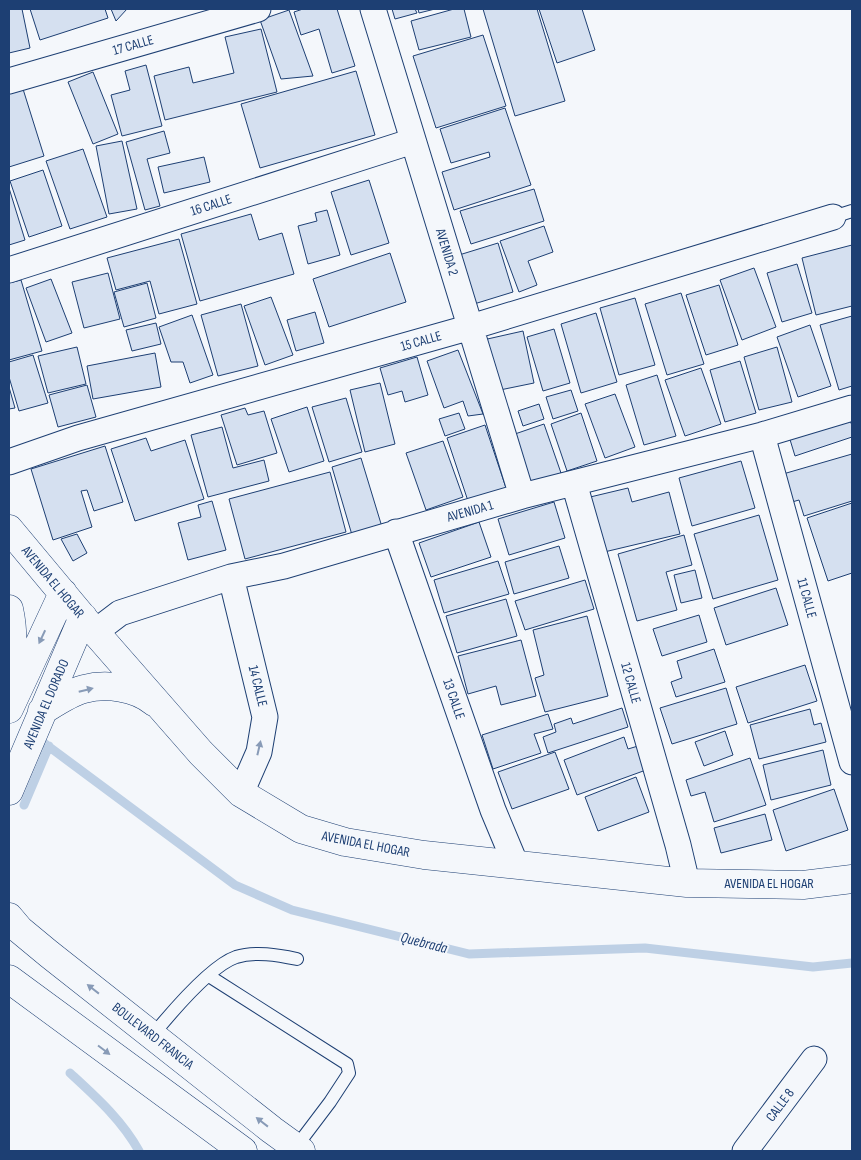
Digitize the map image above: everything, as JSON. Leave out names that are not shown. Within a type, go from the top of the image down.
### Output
[{"type":"street","name":"17 CALLE","points":[[9,81],[258,9]]},
{"type":"street","name":"AVENIDA 2","points":[[373,9],[522,496]]},
{"type":"street","name":"16 CALLE","points":[[9,270],[413,141]]},
{"type":"street","name":"15 CALLE","points":[[9,462],[78,438],[470,328],[843,214]]},
{"type":"street","name":"AVENIDA 1","points":[[89,624],[231,577],[284,566],[522,496],[762,435],[852,408]]},
{"type":"street","name":"11 CALLE","points":[[762,435],[852,762]]},
{"type":"street","name":"12 CALLE","points":[[574,483],[687,883]]},
{"type":"street","name":"AVENIDA EL HOGAR","points":[[9,529],[201,753],[241,793],[301,829],[345,842],[424,855],[687,883],[803,886],[852,879]]},
{"type":"street","name":"13 CALLE","points":[[396,532],[493,810],[516,865]]},
{"type":"street","name":"14 CALLE","points":[[231,577],[265,717],[259,752],[241,793]]},
{"type":"street","points":[[9,708],[62,593]]},
{"type":"street","points":[[9,608],[12,621],[12,664],[9,708]]},
{"type":"street","name":"AVENIDA EL DORADO","points":[[9,791],[42,711],[89,624]]},
{"type":"street","points":[[42,711],[83,689],[106,686],[128,689],[149,698],[167,713]]},
{"type":"street","name":"BOULEVARD FRANCIA","points":[[9,918],[20,930],[49,954],[299,1149]]},
{"type":"street","points":[[9,979],[243,1151]]},
{"type":"street","name":"CALLE 8","points":[[745,1151],[814,1059]]},
{"type":"lane","points":[[152,1036],[175,1008],[224,963],[238,957],[255,954],[298,959]]},
{"type":"lane","points":[[209,976],[347,1064],[349,1073],[299,1149]]},
{"type":"building","points":[[9,9],[22,9],[30,48],[9,53]]},
{"type":"building","points":[[30,9],[105,9],[108,18],[40,40]]},
{"type":"building","points":[[111,9],[127,9],[116,21]]},
{"type":"building","points":[[303,9],[337,9],[355,66],[332,73],[319,29],[301,35],[294,12]]},
{"type":"building","points":[[392,9],[415,9],[417,13],[395,19]]},
{"type":"building","points":[[418,9],[435,9],[419,13]]},
{"type":"building","points":[[454,9],[464,9],[471,37],[419,50],[411,21]]},
{"type":"building","points":[[483,9],[537,9],[565,101],[515,116]]},
{"type":"building","points":[[539,9],[582,9],[595,50],[557,63]]},
{"type":"building","points":[[289,10],[313,76],[281,79],[260,20]]},
{"type":"building","points":[[261,29],[277,92],[165,120],[154,76],[189,67],[193,83],[234,73],[225,37]]},
{"type":"building","points":[[483,35],[506,106],[436,128],[413,56]]},
{"type":"building","points":[[146,65],[162,126],[122,136],[111,95],[130,90],[125,71]]},
{"type":"building","points":[[356,71],[375,135],[260,168],[241,104]]},
{"type":"building","points":[[93,72],[118,134],[93,144],[68,82]]},
{"type":"building","points":[[23,89],[44,156],[9,167],[9,93]]},
{"type":"building","points":[[505,108],[531,185],[454,210],[442,172],[490,157],[489,152],[451,163],[440,129]]},
{"type":"building","points":[[164,131],[170,153],[147,159],[160,206],[145,210],[126,142]]},
{"type":"building","points":[[122,141],[137,209],[109,214],[96,146]]},
{"type":"building","points":[[83,149],[107,217],[70,229],[46,161]]},
{"type":"building","points":[[204,157],[210,182],[164,193],[158,167]]},
{"type":"building","points":[[43,170],[62,226],[29,237],[10,181]]},
{"type":"building","points":[[369,180],[389,243],[351,255],[331,192]]},
{"type":"building","points":[[9,188],[25,240],[9,245]]},
{"type":"building","points":[[534,189],[544,221],[471,244],[460,211]]},
{"type":"building","points":[[327,210],[340,255],[308,264],[298,226],[317,221],[315,213]]},
{"type":"building","points":[[251,214],[259,240],[282,233],[294,274],[200,301],[181,234]]},
{"type":"building","points":[[544,226],[553,252],[528,261],[537,285],[519,292],[500,241]]},
{"type":"building","points":[[179,239],[197,304],[159,314],[150,281],[116,290],[107,258]]},
{"type":"building","points":[[498,243],[513,292],[474,304],[459,255]]},
{"type":"building","points":[[852,245],[852,306],[816,315],[802,258]]},
{"type":"building","points":[[390,253],[406,302],[329,327],[313,279]]},
{"type":"building","points":[[797,264],[812,313],[782,322],[767,273]]},
{"type":"building","points":[[754,268],[776,327],[742,340],[720,280]]},
{"type":"building","points":[[108,273],[120,319],[84,328],[72,282]]},
{"type":"building","points":[[51,279],[72,333],[46,342],[26,288]]},
{"type":"building","points":[[21,280],[42,351],[9,360],[9,283]]},
{"type":"building","points":[[147,283],[156,318],[124,327],[114,292]]},
{"type":"building","points":[[719,285],[738,345],[706,355],[686,295]]},
{"type":"building","points":[[681,293],[704,364],[667,375],[645,304]]},
{"type":"building","points":[[271,297],[293,355],[265,365],[244,306]]},
{"type":"building","points":[[635,298],[655,365],[619,375],[600,308]]},
{"type":"building","points":[[241,304],[258,366],[218,376],[201,315]]},
{"type":"building","points":[[315,312],[324,343],[296,351],[287,320]]},
{"type":"building","points":[[596,313],[617,382],[581,393],[561,324]]},
{"type":"building","points":[[192,315],[213,375],[190,383],[183,362],[171,362],[159,327]]},
{"type":"building","points":[[852,316],[852,386],[839,390],[820,325]]},
{"type":"building","points":[[156,323],[161,344],[132,351],[126,330]]},
{"type":"building","points":[[810,325],[831,386],[798,397],[777,337]]},
{"type":"building","points":[[554,329],[570,383],[543,391],[527,337]]},
{"type":"building","points":[[523,331],[534,383],[495,391],[483,340]]},
{"type":"building","points":[[77,347],[86,384],[48,393],[38,356]]},
{"type":"building","points":[[777,347],[792,402],[759,410],[744,357]]},
{"type":"building","points":[[458,350],[483,414],[468,416],[463,401],[444,408],[427,361]]},
{"type":"building","points":[[155,353],[161,387],[93,399],[87,366]]},
{"type":"building","points":[[33,355],[48,403],[19,411],[9,377],[9,362]]},
{"type":"building","points":[[417,357],[428,395],[405,402],[402,391],[388,395],[380,368]]},
{"type":"building","points":[[740,361],[756,413],[725,422],[710,370]]},
{"type":"building","points":[[701,368],[721,424],[685,436],[665,380]]},
{"type":"building","points":[[657,375],[676,436],[644,445],[626,385]]},
{"type":"building","points":[[380,383],[395,444],[365,452],[350,390]]},
{"type":"building","points":[[87,385],[96,417],[58,427],[49,395]]},
{"type":"building","points":[[9,387],[15,408],[9,409]]},
{"type":"building","points":[[571,390],[578,411],[553,419],[546,397]]},
{"type":"building","points":[[615,394],[635,447],[605,458],[585,404]]},
{"type":"building","points":[[346,398],[362,452],[329,462],[312,407]]},
{"type":"building","points":[[539,404],[544,419],[523,426],[518,411]]},
{"type":"building","points":[[307,407],[324,461],[289,472],[271,419]]},
{"type":"building","points":[[245,408],[248,415],[264,411],[277,453],[237,465],[221,415]]},
{"type":"building","points":[[459,413],[465,429],[445,436],[439,419]]},
{"type":"building","points":[[581,413],[597,461],[567,471],[551,424]]},
{"type":"building","points":[[848,413],[852,426],[852,437],[795,456],[788,433]]},
{"type":"building","points":[[544,424],[561,473],[529,484],[512,435]]},
{"type":"building","points":[[485,425],[506,488],[468,501],[447,438]]},
{"type":"building","points":[[222,427],[233,468],[264,460],[269,481],[208,497],[191,435]]},
{"type":"building","points":[[146,438],[151,451],[185,440],[204,499],[135,521],[111,449]]},
{"type":"building","points":[[443,441],[463,497],[426,510],[406,453]]},
{"type":"building","points":[[105,446],[123,502],[94,511],[87,490],[81,491],[92,527],[53,540],[31,469]]},
{"type":"building","points":[[852,454],[852,501],[804,516],[799,500],[792,502],[783,474]]},
{"type":"building","points":[[361,458],[382,527],[352,535],[332,467]]},
{"type":"building","points":[[741,461],[755,508],[692,526],[679,478]]},
{"type":"building","points":[[330,472],[346,532],[245,559],[229,499]]},
{"type":"building","points":[[628,488],[632,502],[669,492],[680,534],[600,553],[586,498]]},
{"type":"building","points":[[212,501],[226,550],[188,560],[178,523],[201,517],[198,505]]},
{"type":"building","points":[[554,502],[565,538],[509,555],[498,519]]},
{"type":"building","points":[[852,503],[852,573],[828,581],[807,518]]},
{"type":"building","points":[[759,515],[778,580],[713,599],[694,534]]},
{"type":"building","points":[[479,522],[491,557],[431,577],[419,543]]},
{"type":"building","points":[[77,534],[87,553],[73,561],[61,539]]},
{"type":"building","points":[[684,535],[692,565],[666,572],[677,610],[637,621],[618,554]]},
{"type":"building","points":[[559,546],[569,578],[514,594],[505,562]]},
{"type":"building","points":[[498,561],[509,594],[444,613],[434,580]]},
{"type":"building","points":[[695,570],[702,598],[681,603],[674,575]]},
{"type":"building","points":[[585,580],[594,609],[525,630],[515,601]]},
{"type":"building","points":[[776,588],[788,625],[726,645],[714,608]]},
{"type":"building","points":[[506,599],[517,636],[457,653],[446,616]]},
{"type":"building","points":[[699,615],[707,642],[662,656],[653,629]]},
{"type":"building","points":[[587,616],[608,696],[545,712],[535,678],[544,675],[533,630]]},
{"type":"building","points":[[521,640],[536,696],[501,705],[496,686],[468,694],[458,656]]},
{"type":"building","points":[[714,649],[725,682],[676,697],[671,682],[682,678],[677,661]]},
{"type":"building","points":[[805,665],[817,701],[748,723],[736,687]]},
{"type":"building","points":[[726,688],[737,724],[672,744],[660,708]]},
{"type":"building","points":[[622,708],[628,727],[548,753],[543,737],[556,732],[554,724],[571,718],[573,724]]},
{"type":"building","points":[[810,709],[814,725],[821,723],[826,742],[759,759],[750,725]]},
{"type":"building","points":[[548,714],[553,729],[534,734],[541,753],[493,769],[482,735]]},
{"type":"building","points":[[725,731],[733,755],[704,766],[695,742]]},
{"type":"building","points":[[624,737],[628,749],[638,746],[646,770],[577,795],[564,760]]},
{"type":"building","points":[[823,750],[831,785],[771,800],[763,765]]},
{"type":"building","points":[[555,752],[569,789],[512,809],[498,772]]},
{"type":"building","points":[[750,758],[766,805],[714,822],[705,792],[691,796],[686,780]]},
{"type":"building","points":[[636,777],[649,812],[598,831],[585,797]]},
{"type":"building","points":[[834,789],[848,830],[786,851],[773,810]]},
{"type":"building","points":[[765,814],[772,840],[721,853],[714,828]]},
{"type":"waterway","name":"Quebrada","points":[[44,743],[235,885],[292,910],[469,954],[645,948],[813,967],[852,963]]},
{"type":"waterway","points":[[24,805],[49,746]]},
{"type":"waterway","points":[[70,1073],[117,1119],[139,1151]]}]
